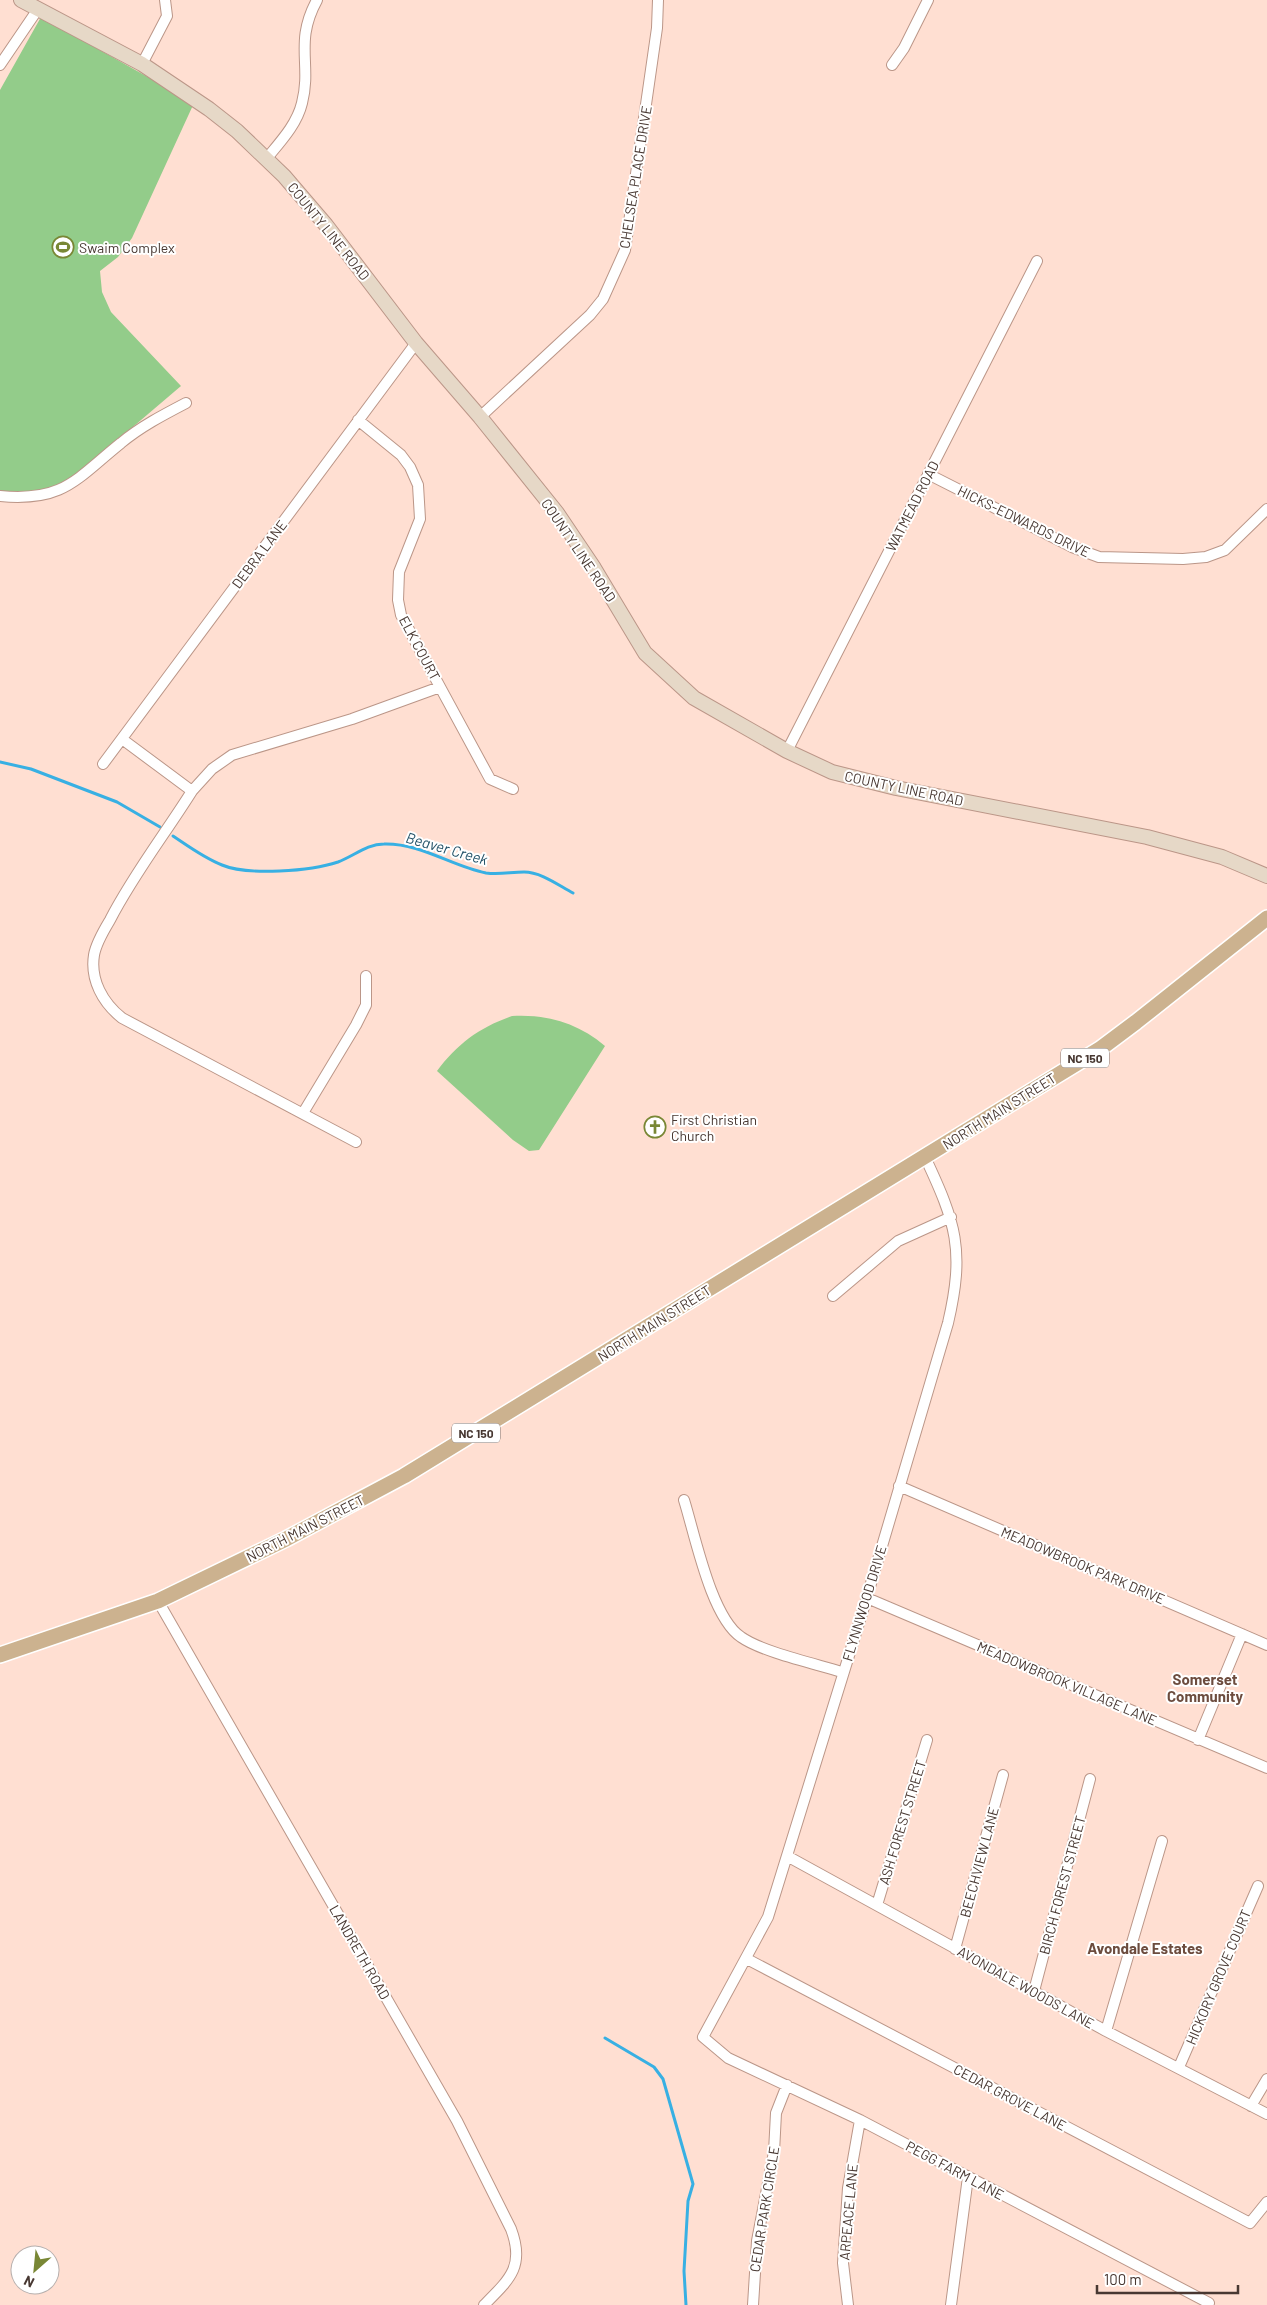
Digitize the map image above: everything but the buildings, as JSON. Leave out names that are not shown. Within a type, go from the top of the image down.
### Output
[{"type":"main road","name":"NORTH MAIN STREET","points":[[0,1655],[158,1601],[286,1539],[412,1472],[1112,1040],[1267,918]]},
{"type":"street","name":"COUNTY LINE ROAD","points":[[21,0],[142,64],[209,109],[267,158],[326,225],[416,343],[480,417],[557,513],[594,568],[645,653],[694,698],[787,752],[832,772],[1140,835],[1222,857],[1267,876]]},
{"type":"street","points":[[142,64],[167,16],[165,0]]},
{"type":"street","points":[[267,158],[294,122],[302,103],[305,86],[303,45],[306,26],[318,0]]},
{"type":"street","name":"CHELSEA PLACE DRIVE","points":[[480,417],[590,315],[602,299],[626,250],[656,38],[658,0]]},
{"type":"street","points":[[892,65],[904,48],[928,0]]},
{"type":"street","points":[[0,65],[38,9]]},
{"type":"street","name":"WATMEAD ROAD","points":[[787,752],[1037,261]]},
{"type":"street","name":"DEBRA LANE","points":[[103,764],[416,343]]},
{"type":"street","points":[[0,496],[24,498],[72,484],[121,443],[186,402]]},
{"type":"street","name":"ELK COURT","points":[[358,420],[401,455],[410,467],[418,485],[420,519],[400,565],[398,600],[401,615],[490,779],[513,789]]},
{"type":"street","name":"HICKS-EDWARDS DRIVE","points":[[928,474],[1072,547],[1099,557],[1206,558],[1224,550],[1267,509]]},
{"type":"street","points":[[356,1142],[122,1018],[110,1008],[102,997],[95,978],[94,954],[122,896],[192,791],[212,769],[232,755],[352,719],[440,687]]},
{"type":"street","points":[[122,739],[192,791]]},
{"type":"street","points":[[303,1114],[366,1005],[366,976]]},
{"type":"street","name":"FLYNNWOOD DRIVE","points":[[703,2037],[747,1959],[768,1917],[842,1672],[867,1598],[954,1298],[958,1261],[951,1216],[925,1157]]},
{"type":"street","points":[[833,1296],[898,1241],[951,1216]]},
{"type":"street","name":"MEADOWBROOK PARK DRIVE","points":[[899,1486],[1267,1645]]},
{"type":"street","points":[[684,1500],[709,1586],[730,1628],[751,1643],[842,1672]]},
{"type":"street","name":"MEADOWBROOK VILLAGE LANE","points":[[867,1598],[1267,1768]]},
{"type":"street","name":"LANDRETH ROAD","points":[[158,1601],[411,2039],[495,2194],[517,2245],[517,2262],[501,2288],[484,2305]]},
{"type":"street","points":[[1198,1740],[1242,1634]]},
{"type":"street","name":"ASH FOREST STREET","points":[[877,1905],[927,1740]]},
{"type":"street","name":"BEECHVIEW LANE","points":[[955,1949],[1003,1775]]},
{"type":"street","name":"BIRCH FOREST STREET","points":[[1034,1991],[1090,1779]]},
{"type":"street","points":[[1106,2031],[1162,1841]]},
{"type":"street","name":"AVONDALE WOODS LANE","points":[[787,1856],[1106,2031],[1267,2114]]},
{"type":"street","name":"HICKORY GROVE COURT","points":[[1179,2067],[1258,1886]]},
{"type":"street","name":"CEDAR GROVE LANE","points":[[747,1959],[1250,2222],[1267,2202]]},
{"type":"street","name":"PEGG FARM LANE","points":[[703,2037],[728,2058],[860,2120],[1209,2304]]},
{"type":"street","points":[[1251,2106],[1267,2079]]},
{"type":"street","name":"CEDAR PARK CIRCLE","points":[[752,2305],[757,2241],[774,2152],[776,2113],[787,2085]]},
{"type":"street","name":"ARPEACE LANE","points":[[848,2305],[843,2263],[847,2198],[860,2120]]},
{"type":"street","points":[[951,2305],[968,2177]]},
{"type":"green space","name":"Swaim Complex","points":[[41,17],[194,103],[132,238],[118,257],[100,271],[102,292],[111,312],[181,386],[67,483],[34,495],[0,493],[0,90]]},
{"type":"green space","points":[[512,1016],[538,1017],[562,1022],[584,1031],[605,1046],[539,1150],[529,1151],[513,1140],[437,1071],[461,1045],[479,1031]]},
{"type":"waterway","name":"Beaver Creek","points":[[0,762],[31,769],[117,802],[160,827]]},
{"type":"waterway","name":"Beaver Creek","points":[[173,836],[215,862],[247,870],[280,871],[312,868],[338,862],[366,848],[384,844],[411,847],[486,873],[524,872],[537,874],[573,893]]},
{"type":"waterway","points":[[605,2038],[654,2067],[663,2079],[693,2184],[688,2201],[684,2271],[686,2305]]},
{"type":"place","name":"Swaim Complex","points":[[63,247]]},
{"type":"place","name":"First Christian Church","points":[[655,1127]]},
{"type":"district","name":"Somerset Community","points":[[1205,1688]]},
{"type":"district","name":"Avondale Estates","points":[[1145,1948]]}]
